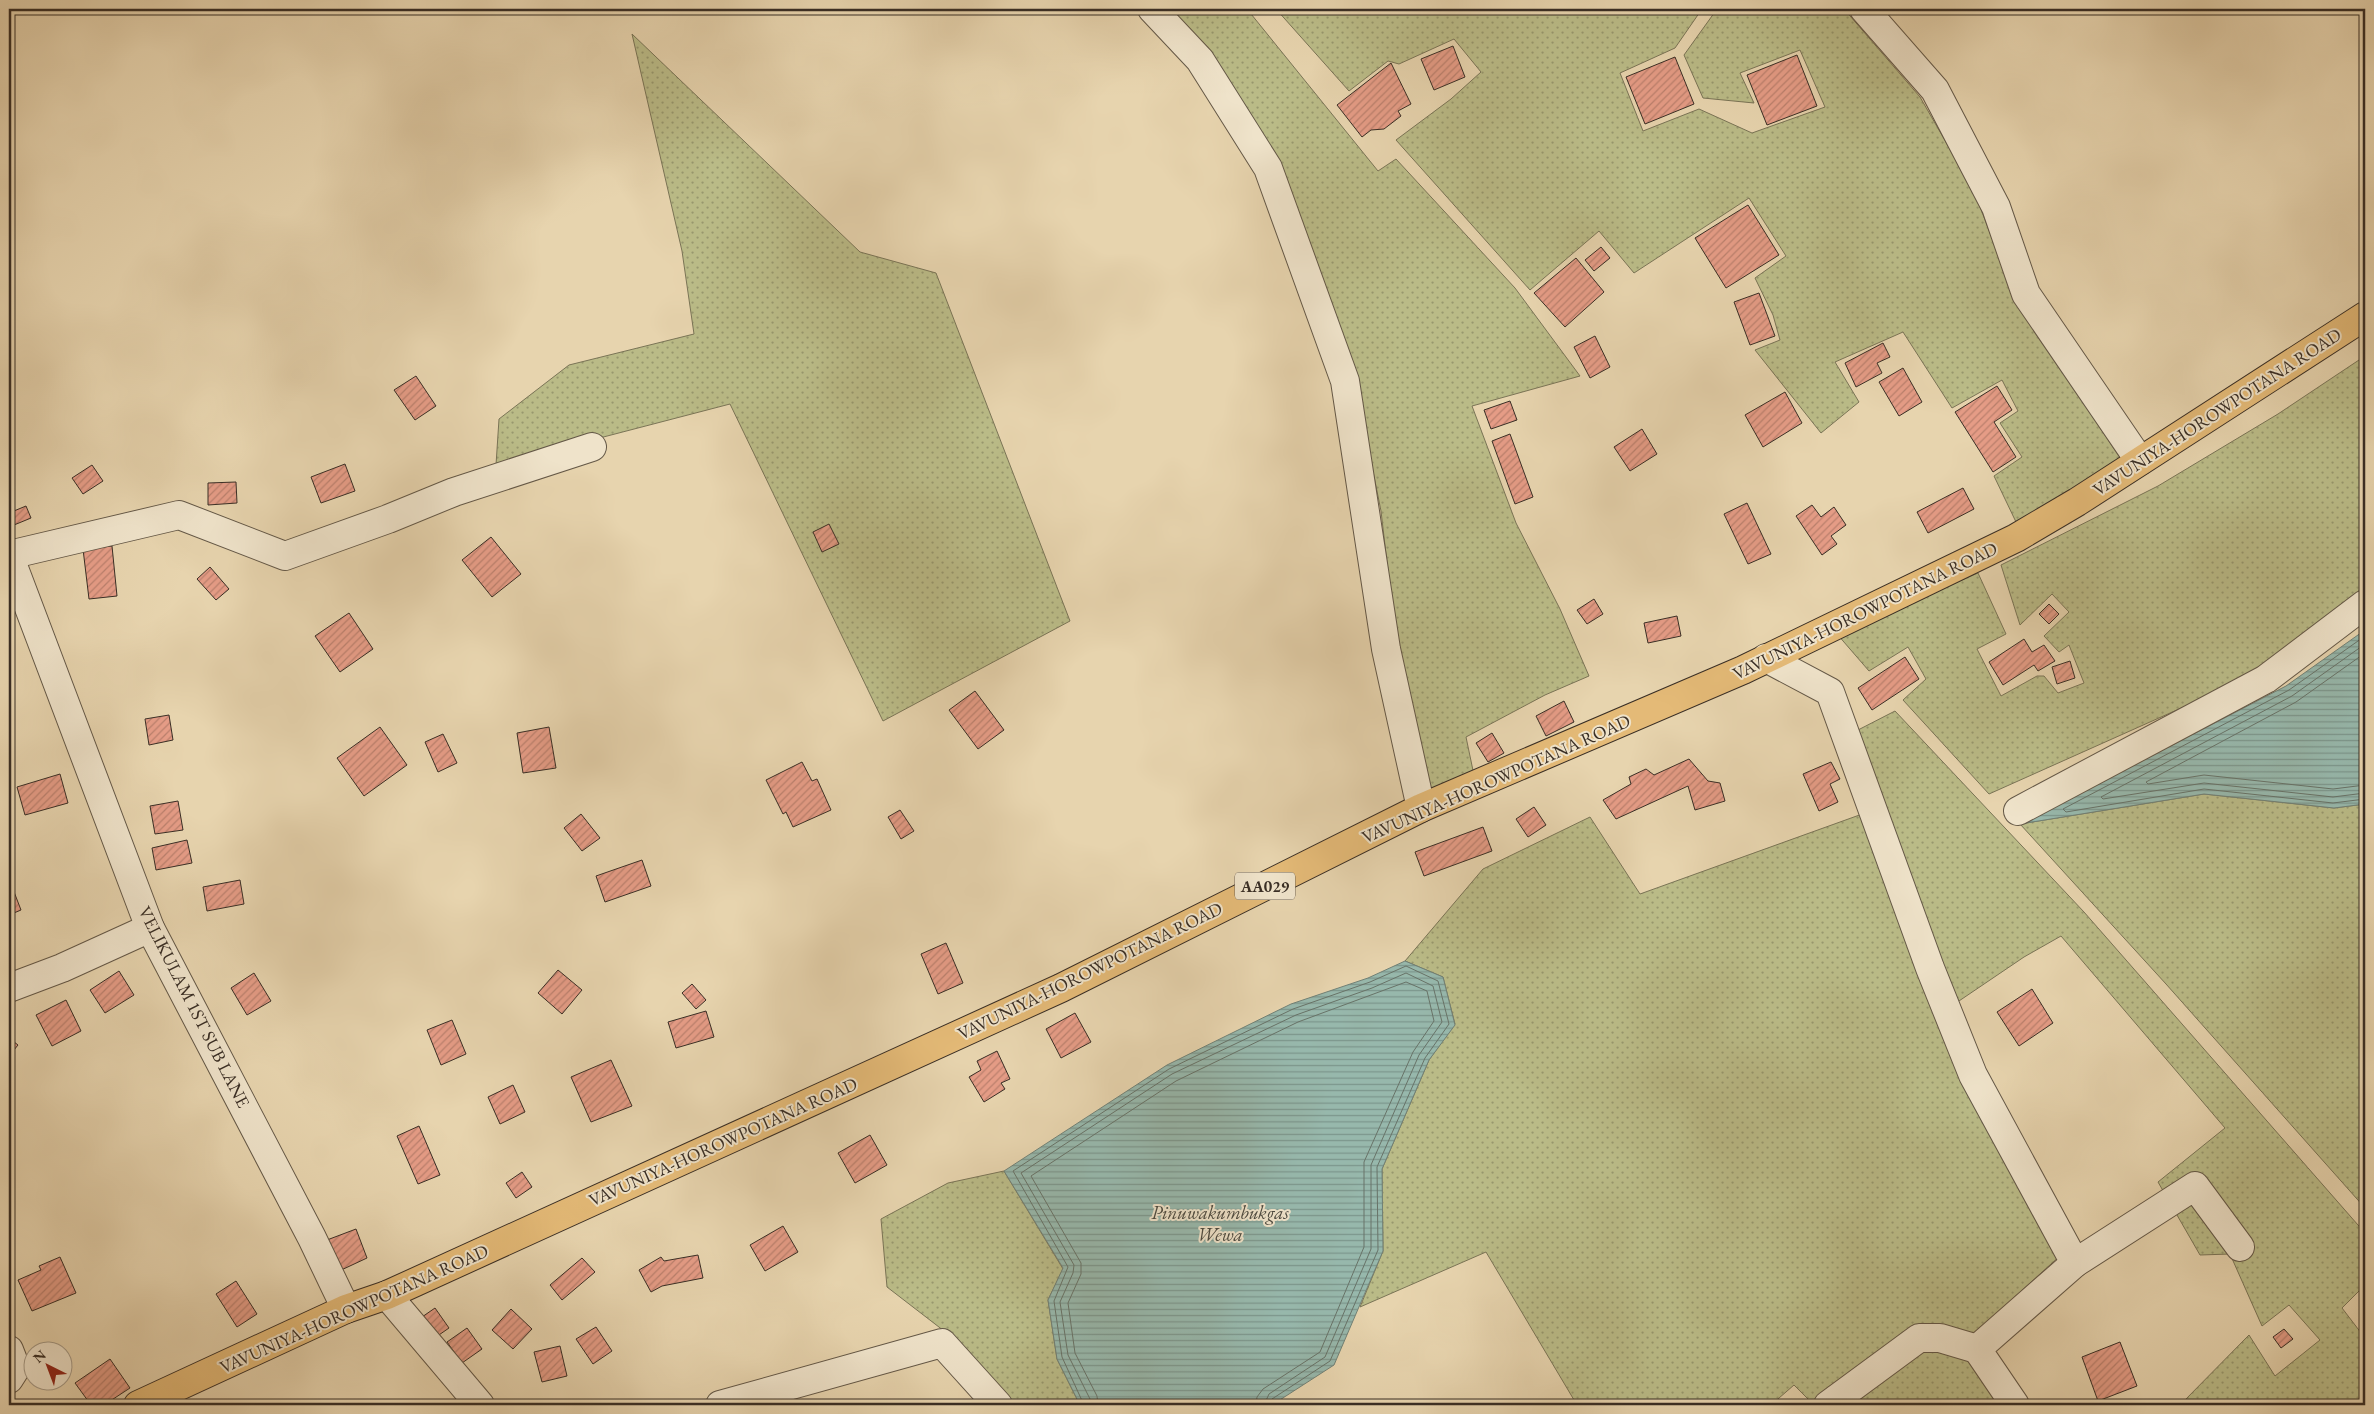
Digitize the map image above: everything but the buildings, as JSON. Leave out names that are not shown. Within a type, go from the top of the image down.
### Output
[{"type":"highway","name":"VAVUNIYA-HOROWPOTANA ROAD","points":[[138,1405],[346,1309],[387,1295],[1052,992],[1421,808],[1634,718],[1766,658],[2016,538],[2140,461],[2365,316]]},
{"type":"street","points":[[1152,9],[1200,60],[1268,168],[1345,381],[1386,649],[1421,808]]},
{"type":"street","points":[[1864,9],[1935,90],[1996,207],[2026,294],[2140,461]]},
{"type":"street","points":[[9,555],[178,515],[285,556],[454,492],[592,447]]},
{"type":"street","name":"VELIKULAM 1ST SUB LANE","points":[[9,555],[150,928],[298,1212],[346,1309]]},
{"type":"street","points":[[2018,811],[2266,679],[2365,604]]},
{"type":"street","points":[[1766,658],[1830,692],[1930,968],[1973,1075],[2075,1263]]},
{"type":"street","points":[[9,988],[62,968],[150,928]]},
{"type":"street","points":[[1977,1349],[2075,1263],[2195,1186],[2240,1247]]},
{"type":"street","points":[[387,1295],[480,1405]]},
{"type":"street","points":[[1828,1405],[1919,1338],[1940,1338],[1977,1349],[2015,1405]]},
{"type":"street","points":[[720,1405],[942,1343],[998,1405]]},
{"type":"street","points":[[9,1350],[16,1368],[9,1379]]},
{"type":"green space","points":[[1166,9],[1247,9],[1378,171],[1396,159],[1515,288],[1580,376],[1472,406],[1516,523],[1560,609],[1589,676],[1545,695],[1466,737],[1475,780],[1425,799],[1397,649],[1381,511],[1354,377],[1276,165]]},
{"type":"green space","points":[[1276,9],[1702,9],[1675,48],[1620,73],[1643,131],[1699,109],[1752,133],[1825,107],[1800,50],[1740,73],[1754,103],[1703,98],[1684,55],[1717,9],[1844,9],[1920,97],[1974,191],[2016,301],[2122,461],[2016,522],[1994,476],[2022,457],[2000,423],[2018,411],[2002,380],[1952,408],[1903,332],[1835,362],[1859,402],[1821,433],[1755,350],[1780,340],[1773,315],[1755,278],[1786,256],[1749,198],[1634,273],[1599,231],[1530,290],[1396,140],[1451,99],[1481,72],[1454,39],[1399,64],[1388,61],[1349,91]]},
{"type":"green space","points":[[632,34],[860,252],[936,273],[1070,621],[883,721],[730,404],[496,465],[499,419],[569,365],[694,334],[682,251]]},
{"type":"green space","points":[[2365,356],[2365,592],[2264,671],[1989,794],[1903,700],[1926,679],[1908,647],[1869,671],[1837,634],[1978,573],[2006,634],[1977,649],[2001,696],[2037,676],[2044,676],[2058,693],[2084,683],[2069,645],[2059,652],[2044,636],[2069,612],[2052,594],[2020,625],[2001,565],[2158,486],[2278,414]]},
{"type":"green space","points":[[1895,711],[2084,912],[2365,1233],[2365,1285],[2342,1308],[2365,1338],[2365,1405],[2183,1405],[2183,1402],[2249,1335],[2275,1376],[2320,1340],[2289,1305],[2262,1326],[2230,1254],[2200,1255],[2158,1182],[2225,1128],[2061,936],[2024,957],[1956,1003],[1987,1078],[2073,1244],[1965,1342],[2002,1405],[1814,1405],[1794,1385],[1771,1405],[1577,1405],[1486,1252],[1360,1307],[1383,1251],[1382,1169],[1429,1060],[1455,1024],[1443,977],[1405,961],[1483,869],[1590,817],[1640,894],[1865,813],[1858,730]]},
{"type":"green space","points":[[2204,794],[2334,808],[2365,804],[2365,1208],[2166,984],[2020,824]]},
{"type":"green space","points":[[1004,1171],[1063,1269],[1048,1300],[1057,1359],[1080,1405],[1012,1405],[948,1334],[887,1287],[881,1219],[948,1183]]},
{"type":"water","points":[[2365,630],[2365,804],[2334,808],[2204,794],[2020,824],[2286,686]]},
{"type":"water","name":"Pinuwakumbukgas Wewa","points":[[1405,961],[1443,977],[1455,1025],[1429,1060],[1382,1169],[1383,1251],[1334,1365],[1272,1405],[1080,1405],[1057,1359],[1048,1300],[1063,1268],[1004,1171],[1167,1065],[1291,1004],[1368,978]]}]
